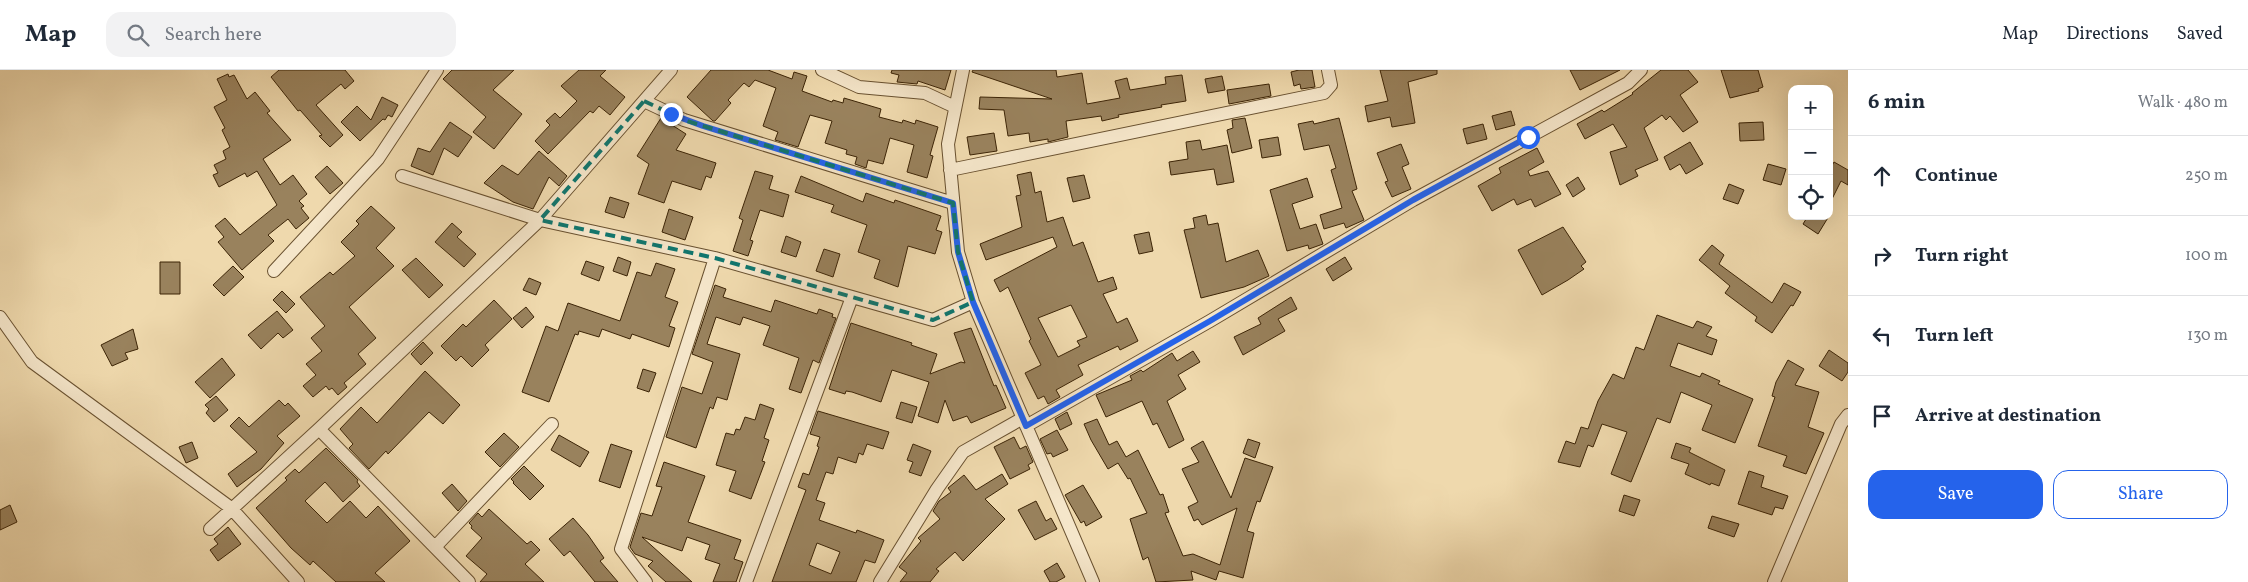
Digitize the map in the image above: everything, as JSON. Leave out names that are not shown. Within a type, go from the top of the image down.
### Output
[{"type":"street","points":[[274,271],[378,160],[437,70]]},
{"type":"street","points":[[210,529],[319,429],[540,220],[671,70]]},
{"type":"street","points":[[822,70],[859,86],[925,93],[955,107]]},
{"type":"street","points":[[963,70],[948,144],[958,252],[973,302],[1093,582]]},
{"type":"street","points":[[950,170],[1324,93],[1331,85],[1328,70]]},
{"type":"street","points":[[880,582],[937,489],[963,452],[1025,422],[1210,321],[1413,200],[1628,83],[1641,70]]},
{"type":"street","points":[[644,101],[684,120],[953,203]]},
{"type":"street","points":[[402,176],[540,220],[715,258],[933,320],[973,302]]},
{"type":"street","points":[[646,582],[621,549],[715,258]]},
{"type":"street","points":[[746,582],[852,297]]},
{"type":"street","points":[[0,317],[32,362],[231,508],[298,582]]},
{"type":"street","points":[[1774,582],[1841,424],[1848,415]]},
{"type":"street","points":[[435,547],[552,424]]},
{"type":"street","points":[[319,429],[469,582]]},
{"type":"highlighted area","points":[[644,101],[684,120],[953,203],[958,252],[973,302],[933,320],[715,258],[540,220]]},
{"type":"building","points":[[279,70],[345,70],[354,81],[345,89],[341,84],[316,105],[343,135],[330,147],[319,136],[322,135],[300,110],[298,111],[271,77]]},
{"type":"building","points":[[452,70],[514,70],[493,90],[522,114],[494,149],[473,132],[486,117],[443,79]]},
{"type":"building","points":[[579,70],[606,70],[600,76],[625,97],[610,115],[599,106],[593,113],[590,111],[548,154],[535,141],[550,125],[546,121],[555,113],[560,118],[577,101],[561,86]]},
{"type":"building","points":[[711,70],[768,70],[792,79],[794,72],[807,76],[802,91],[832,102],[833,100],[843,103],[844,98],[881,109],[879,117],[902,123],[903,120],[915,124],[916,120],[938,127],[930,155],[933,156],[927,178],[907,172],[914,145],[890,138],[883,164],[868,160],[866,168],[855,164],[857,157],[846,154],[847,150],[825,143],[832,121],[810,115],[798,147],[775,140],[778,132],[763,126],[776,88],[755,80],[749,87],[744,83],[728,100],[731,103],[713,121],[687,97]]},
{"type":"building","points":[[892,70],[951,70],[945,90],[918,81],[917,84],[897,82],[899,75],[891,73]]},
{"type":"building","points":[[973,70],[1056,70],[1057,77],[1082,73],[1087,104],[1120,98],[1115,81],[1127,78],[1130,90],[1166,84],[1165,77],[1182,75],[1186,101],[1118,115],[1119,117],[1102,121],[1101,116],[1066,121],[1068,137],[1048,142],[1048,139],[1030,142],[1029,133],[1008,136],[1004,110],[979,109],[980,97],[1052,99],[972,72]]},
{"type":"building","points":[[1312,70],[1315,87],[1301,89],[1300,84],[1294,86],[1291,72]]},
{"type":"building","points":[[1380,70],[1437,70],[1437,74],[1408,82],[1415,123],[1392,127],[1390,117],[1368,122],[1365,106],[1388,101]]},
{"type":"building","points":[[1570,70],[1620,70],[1580,90]]},
{"type":"building","points":[[1661,70],[1688,70],[1698,82],[1680,95],[1698,122],[1683,132],[1670,116],[1666,120],[1662,115],[1644,128],[1658,160],[1635,170],[1638,176],[1620,185],[1610,152],[1627,147],[1613,124],[1585,139],[1577,124],[1602,110],[1604,112],[1633,94]]},
{"type":"building","points":[[1721,70],[1758,70],[1763,87],[1758,89],[1759,91],[1730,98]]},
{"type":"building","points":[[228,74],[229,77],[234,75],[247,99],[255,92],[270,111],[267,113],[291,140],[263,159],[280,185],[293,175],[307,194],[299,201],[304,206],[301,208],[309,218],[296,229],[288,219],[268,235],[274,241],[242,270],[218,242],[224,237],[215,226],[225,218],[240,235],[277,205],[257,171],[247,177],[245,173],[219,187],[213,175],[218,173],[214,165],[226,159],[223,151],[230,147],[222,130],[225,128],[214,107],[227,100],[217,79]]},
{"type":"building","points":[[1222,76],[1225,90],[1208,93],[1205,79]]},
{"type":"building","points":[[1269,84],[1271,96],[1229,104],[1227,90]]},
{"type":"building","points":[[382,97],[398,105],[392,117],[388,115],[385,120],[383,119],[360,141],[341,122],[357,106],[371,120]]},
{"type":"building","points":[[1511,111],[1515,125],[1496,130],[1492,116]]},
{"type":"building","points":[[661,118],[686,134],[676,150],[716,163],[711,178],[706,176],[701,190],[672,181],[664,203],[638,194],[649,164],[637,156]]},
{"type":"building","points":[[1245,118],[1252,148],[1232,153],[1227,130],[1233,128],[1232,120]]},
{"type":"building","points":[[1339,118],[1357,189],[1352,191],[1364,220],[1346,228],[1344,223],[1324,229],[1320,215],[1342,208],[1331,170],[1336,168],[1329,145],[1304,150],[1298,124],[1313,121],[1314,124]]},
{"type":"building","points":[[450,122],[472,137],[458,157],[444,148],[433,175],[411,166],[418,148],[430,152]]},
{"type":"building","points":[[1763,122],[1764,140],[1740,141],[1739,123]]},
{"type":"building","points":[[1483,124],[1487,139],[1467,144],[1463,129]]},
{"type":"building","points":[[994,133],[997,151],[970,155],[967,137]]},
{"type":"building","points":[[1278,137],[1281,155],[1262,158],[1259,140]]},
{"type":"building","points":[[1200,140],[1202,150],[1227,145],[1234,182],[1217,185],[1214,169],[1171,175],[1169,162],[1188,159],[1186,142]]},
{"type":"building","points":[[1690,142],[1703,164],[1686,174],[1680,164],[1670,170],[1664,157]]},
{"type":"building","points":[[1401,144],[1409,164],[1402,167],[1411,189],[1392,197],[1385,182],[1388,181],[1377,153]]},
{"type":"building","points":[[1537,148],[1544,162],[1528,171],[1530,176],[1548,171],[1561,194],[1535,207],[1531,199],[1517,205],[1514,199],[1492,211],[1478,186],[1501,173],[1499,168]]},
{"type":"building","points":[[539,151],[567,176],[559,186],[549,177],[533,209],[513,202],[484,183],[502,165],[518,175]]},
{"type":"building","points":[[1834,162],[1848,170],[1848,185],[1841,181],[1833,197],[1833,175]]},
{"type":"building","points":[[1768,164],[1786,169],[1781,185],[1763,180]]},
{"type":"building","points":[[327,166],[343,183],[330,194],[315,177]]},
{"type":"building","points":[[755,171],[773,176],[769,189],[789,195],[783,217],[760,210],[750,240],[753,241],[748,256],[733,251],[743,220],[739,218]]},
{"type":"building","points":[[1031,172],[1035,193],[1041,191],[1047,222],[1063,217],[1073,246],[1083,242],[1098,282],[1113,277],[1117,289],[1103,294],[1117,323],[1127,318],[1138,341],[1120,350],[1118,346],[1078,365],[1083,375],[1056,390],[1060,397],[1048,404],[1044,396],[1038,399],[1025,373],[1041,365],[1029,341],[1031,339],[1008,287],[1000,292],[994,280],[1057,247],[1053,237],[986,260],[980,244],[1022,227],[1016,196],[1021,195],[1017,175]],"holes":[[[1071,305],[1087,337],[1077,341],[1080,346],[1058,357],[1038,318]]]},
{"type":"building","points":[[1084,175],[1090,198],[1073,202],[1067,178]]},
{"type":"building","points":[[801,176],[863,202],[866,193],[894,203],[895,200],[941,216],[936,230],[942,232],[935,254],[908,246],[898,287],[874,278],[880,260],[858,252],[867,225],[831,212],[834,205],[795,192]]},
{"type":"building","points":[[1578,177],[1585,189],[1573,197],[1566,185]]},
{"type":"building","points":[[1307,178],[1313,197],[1292,204],[1300,229],[1316,224],[1323,244],[1309,249],[1308,245],[1287,251],[1270,190]]},
{"type":"building","points":[[1729,184],[1744,190],[1738,204],[1723,199]]},
{"type":"building","points":[[610,197],[629,203],[624,218],[605,212]]},
{"type":"building","points":[[371,206],[395,228],[376,248],[394,266],[349,307],[376,338],[358,354],[366,364],[344,383],[347,387],[338,395],[332,388],[329,390],[326,386],[313,397],[303,386],[316,375],[306,364],[322,351],[311,338],[325,326],[300,297],[330,272],[333,275],[355,256],[341,242],[359,224],[356,221]]},
{"type":"building","points":[[669,209],[693,217],[685,240],[662,232]]},
{"type":"building","points":[[1206,215],[1208,225],[1218,223],[1226,262],[1258,250],[1269,276],[1244,287],[1201,298],[1184,230],[1195,228],[1193,218]]},
{"type":"building","points":[[1806,220],[1827,220],[1818,234],[1803,224]]},
{"type":"building","points":[[452,223],[462,232],[457,237],[476,254],[464,267],[435,242]]},
{"type":"building","points":[[1563,227],[1586,262],[1581,266],[1584,269],[1542,295],[1518,250]]},
{"type":"building","points":[[1149,232],[1153,251],[1139,254],[1134,235]]},
{"type":"building","points":[[786,236],[801,242],[796,257],[781,252]]},
{"type":"building","points":[[1712,245],[1724,255],[1719,264],[1772,303],[1784,283],[1801,292],[1793,306],[1791,305],[1772,333],[1755,321],[1757,317],[1725,293],[1730,286],[1699,260]]},
{"type":"building","points":[[824,249],[840,254],[833,277],[816,271]]},
{"type":"building","points":[[618,257],[631,262],[627,276],[613,271]]},
{"type":"building","points":[[1345,257],[1352,269],[1333,281],[1326,269]]},
{"type":"building","points":[[416,258],[443,285],[429,298],[402,270]]},
{"type":"building","points":[[586,261],[604,267],[599,281],[581,274]]},
{"type":"building","points":[[160,262],[180,262],[180,294],[160,294]]},
{"type":"building","points":[[656,263],[675,269],[665,297],[678,302],[669,326],[675,328],[669,347],[632,334],[630,339],[602,329],[599,337],[579,331],[578,335],[575,334],[549,402],[522,392],[546,326],[558,331],[568,303],[620,321],[637,272],[651,276]]},
{"type":"building","points":[[233,266],[244,277],[224,296],[213,285]]},
{"type":"building","points":[[529,278],[541,283],[536,295],[523,290]]},
{"type":"building","points":[[715,285],[726,289],[723,297],[771,312],[775,300],[817,314],[819,309],[833,314],[832,317],[836,318],[819,363],[813,360],[801,393],[789,389],[799,358],[763,345],[770,326],[743,317],[740,325],[716,317],[707,344],[740,354],[727,400],[717,397],[713,409],[710,407],[696,448],[666,437],[682,387],[702,394],[713,362],[692,354]]},
{"type":"building","points":[[282,291],[295,304],[286,313],[273,300]]},
{"type":"building","points":[[1291,297],[1297,309],[1278,319],[1285,331],[1243,355],[1234,337],[1261,324],[1258,318]]},
{"type":"building","points":[[494,300],[512,319],[485,345],[489,350],[472,367],[461,356],[456,361],[441,346],[463,324],[466,327]]},
{"type":"building","points":[[526,307],[534,317],[522,328],[513,318]]},
{"type":"building","points":[[277,311],[293,330],[283,338],[278,333],[261,349],[248,335]]},
{"type":"building","points":[[1657,315],[1693,328],[1697,321],[1712,327],[1706,336],[1717,340],[1712,355],[1678,343],[1670,366],[1700,377],[1702,373],[1720,381],[1718,384],[1753,399],[1735,443],[1702,430],[1712,405],[1681,392],[1670,423],[1657,418],[1631,482],[1611,474],[1627,432],[1602,424],[1593,447],[1588,445],[1580,467],[1558,462],[1566,441],[1575,444],[1581,427],[1588,429],[1598,401],[1613,374],[1624,379],[1636,347],[1644,350]]},
{"type":"building","points":[[851,323],[912,343],[911,345],[937,354],[930,374],[961,362],[965,363],[954,333],[971,328],[994,386],[996,385],[1006,408],[971,423],[967,416],[953,421],[945,400],[938,423],[918,416],[929,382],[892,370],[881,402],[852,392],[846,391],[845,394],[829,389]]},
{"type":"building","points":[[133,329],[138,349],[125,353],[128,359],[112,366],[101,345]]},
{"type":"building","points":[[423,342],[433,353],[421,365],[411,354]]},
{"type":"building","points":[[1829,350],[1848,363],[1848,372],[1842,381],[1819,366]]},
{"type":"building","points":[[1193,351],[1200,362],[1178,375],[1186,389],[1167,401],[1184,440],[1169,448],[1157,423],[1153,425],[1142,401],[1106,417],[1096,395],[1132,380],[1130,376],[1141,370],[1143,372],[1172,353],[1177,361]]},
{"type":"building","points":[[222,358],[235,375],[210,398],[195,382]]},
{"type":"building","points":[[1788,360],[1804,369],[1795,385],[1819,392],[1808,427],[1824,433],[1806,474],[1783,466],[1787,456],[1758,446],[1775,397],[1772,396],[1776,382]]},
{"type":"building","points":[[643,369],[656,373],[649,392],[637,388]]},
{"type":"building","points":[[425,371],[460,405],[443,424],[429,412],[388,454],[386,451],[369,469],[349,448],[353,444],[340,429],[361,407],[377,423]]},
{"type":"building","points":[[216,396],[228,410],[214,422],[206,413],[209,409],[205,405]]},
{"type":"building","points":[[279,400],[285,406],[288,403],[300,416],[277,436],[284,443],[261,469],[237,487],[228,474],[257,452],[230,426],[239,417],[249,427]]},
{"type":"building","points":[[901,402],[917,407],[912,423],[896,418]]},
{"type":"building","points":[[760,404],[774,409],[764,438],[769,440],[762,461],[765,462],[751,499],[729,491],[736,471],[716,465],[726,433],[734,435],[736,429],[740,430],[745,417],[755,420]]},
{"type":"building","points":[[818,411],[889,432],[883,449],[867,444],[863,455],[859,453],[856,463],[838,457],[833,474],[826,472],[816,500],[825,503],[819,520],[856,533],[857,530],[884,540],[875,563],[865,560],[856,582],[772,582],[806,490],[798,487],[803,473],[809,475],[819,447],[817,446],[820,437],[810,434]],"holes":[[[817,543],[840,552],[831,574],[809,565]]]},
{"type":"building","points":[[1067,412],[1072,424],[1060,430],[1055,419]]},
{"type":"building","points":[[1097,419],[1109,445],[1117,441],[1126,457],[1138,450],[1160,495],[1163,494],[1169,512],[1165,513],[1183,556],[1193,554],[1220,565],[1237,508],[1202,525],[1198,519],[1194,521],[1188,507],[1198,502],[1182,469],[1199,462],[1191,448],[1203,441],[1231,498],[1245,458],[1273,467],[1260,502],[1257,501],[1247,531],[1254,533],[1243,578],[1219,571],[1216,580],[1191,571],[1193,580],[1156,582],[1148,557],[1143,560],[1130,519],[1147,513],[1130,478],[1128,479],[1118,463],[1108,469],[1091,440],[1084,424]]},
{"type":"building","points":[[1057,430],[1068,450],[1053,457],[1051,453],[1047,454],[1040,439]]},
{"type":"building","points":[[504,433],[519,447],[500,467],[485,452]]},
{"type":"building","points":[[559,435],[589,452],[580,467],[551,450]]},
{"type":"building","points":[[1014,437],[1020,449],[1026,446],[1033,462],[1028,465],[1030,469],[1010,479],[994,447]]},
{"type":"building","points":[[1248,439],[1260,443],[1255,458],[1243,453]]},
{"type":"building","points":[[192,442],[198,458],[186,463],[179,447]]},
{"type":"building","points":[[1676,443],[1691,448],[1689,452],[1725,470],[1719,486],[1711,483],[1710,485],[1685,474],[1689,464],[1671,458]]},
{"type":"building","points":[[611,444],[632,451],[620,488],[599,481]]},
{"type":"building","points":[[913,444],[931,451],[921,476],[909,472],[913,462],[907,460]]},
{"type":"building","points":[[326,448],[358,480],[357,482],[360,486],[343,502],[325,482],[305,501],[327,523],[350,501],[366,518],[378,506],[410,541],[375,573],[385,582],[336,582],[313,561],[310,565],[291,548],[256,508],[287,480],[285,478],[295,469],[299,473]]},
{"type":"building","points":[[664,462],[705,476],[688,522],[741,540],[734,559],[743,562],[736,582],[713,582],[720,564],[705,559],[710,545],[687,537],[682,551],[642,537],[692,582],[666,582],[648,566],[653,561],[635,554],[630,547],[641,513],[652,516],[662,487],[656,486]]},
{"type":"building","points":[[524,466],[544,486],[530,500],[511,479]]},
{"type":"building","points":[[1749,471],[1764,476],[1761,487],[1788,496],[1783,509],[1775,507],[1772,515],[1738,504]]},
{"type":"building","points":[[1002,474],[1008,484],[985,499],[1005,519],[963,561],[955,552],[936,569],[939,571],[930,582],[900,582],[907,573],[899,567],[921,541],[918,538],[940,519],[933,511],[939,501],[951,492],[948,488],[964,475],[976,490]]},
{"type":"building","points":[[452,484],[467,501],[458,511],[442,493]]},
{"type":"building","points":[[1083,485],[1102,517],[1086,526],[1084,521],[1081,523],[1065,495]]},
{"type":"building","points":[[1624,495],[1640,500],[1634,516],[1619,511]]},
{"type":"building","points":[[1036,501],[1046,521],[1051,518],[1057,529],[1035,540],[1018,510]]},
{"type":"building","points":[[10,505],[17,522],[0,530],[0,510]]},
{"type":"building","points":[[489,509],[527,544],[531,541],[540,550],[525,564],[544,582],[480,582],[487,574],[466,556],[482,538],[471,528],[472,526],[469,523],[478,513],[482,517]]},
{"type":"building","points":[[1712,516],[1739,524],[1734,537],[1708,528]]},
{"type":"building","points":[[573,518],[604,558],[600,561],[618,582],[595,582],[570,551],[564,556],[549,539]]},
{"type":"building","points":[[228,527],[241,544],[218,561],[210,550],[218,544],[214,539]]},
{"type":"building","points":[[1057,563],[1065,577],[1056,582],[1050,582],[1044,571]]},
{"type":"route","points":[[671,114],[703,126],[953,203],[958,252],[973,302],[1026,426],[1210,321],[1413,200],[1528,137]]}]
